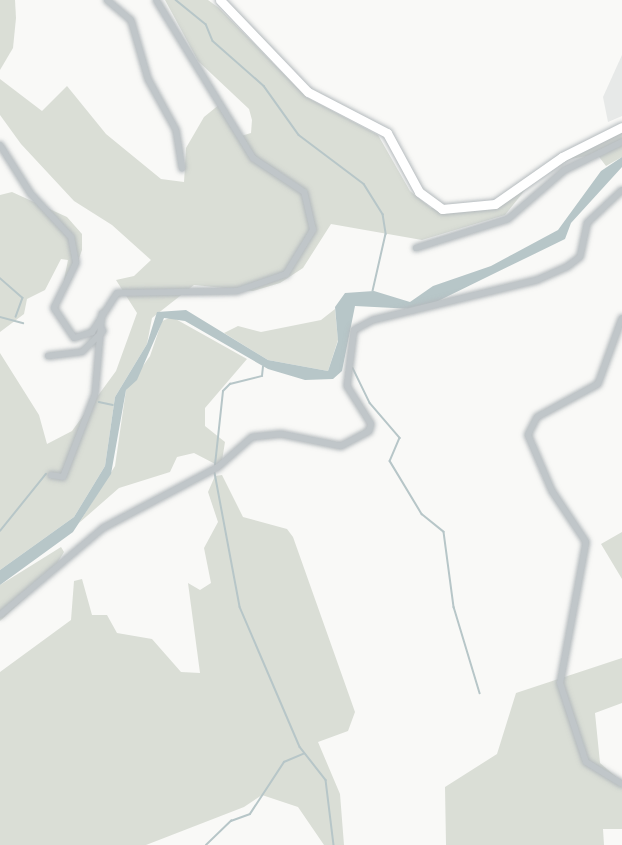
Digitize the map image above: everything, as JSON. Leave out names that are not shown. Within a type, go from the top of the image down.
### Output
[{"type":"main road","points":[[220,0],[308,92],[387,133],[419,192],[442,209],[495,204],[562,157],[622,127]]},
{"type":"street","points":[[107,0],[131,20],[148,79],[176,130],[182,169]]},
{"type":"street","points":[[0,145],[31,194],[74,243],[76,263],[55,305],[58,320],[69,335],[80,339],[92,332],[102,312],[114,296],[126,291],[210,293],[264,285],[286,274],[307,245],[313,219],[304,192],[253,158],[215,90],[156,0]]},
{"type":"street","points":[[416,248],[513,216],[565,170],[622,142]]},
{"type":"street","points":[[0,615],[103,528],[218,467],[252,437],[281,434],[341,446],[369,431],[371,424],[347,386],[354,330],[373,320],[537,280],[568,266],[580,256],[587,223],[622,190]]},
{"type":"street","points":[[51,475],[63,477],[95,394],[103,331],[102,312]]},
{"type":"street","points":[[622,318],[598,384],[537,417],[528,435],[556,499],[586,542],[560,683],[586,762],[622,784]]},
{"type":"street","points":[[48,356],[82,352],[103,331]]},
{"type":"shaded area","points":[[0,0],[15,0],[16,18],[13,48],[0,70]]},
{"type":"shaded area","points":[[165,0],[208,0],[219,8],[306,97],[378,135],[410,191],[431,208],[484,209],[544,168],[622,128],[622,157],[606,166],[597,154],[571,159],[537,175],[505,215],[422,240],[331,224],[303,268],[280,283],[253,291],[194,285],[152,318],[147,344],[115,397],[105,466],[74,517],[0,570],[0,353],[39,415],[47,444],[72,431],[116,371],[137,313],[116,280],[134,276],[151,260],[112,225],[74,201],[21,144],[0,115],[0,79],[42,111],[67,86],[106,134],[161,179],[184,182],[186,148],[204,117],[220,104],[241,136],[251,133],[252,120],[249,109],[198,61]]},
{"type":"shaded area","points":[[622,55],[622,116],[608,122],[603,97]]},
{"type":"shaded area","points":[[622,157],[622,167],[571,223],[565,239],[434,303],[413,309],[355,306],[342,371],[333,379],[305,380],[268,369],[185,321],[164,318],[137,380],[126,390],[111,474],[73,532],[0,585],[0,570],[74,517],[105,466],[115,397],[147,344],[157,312],[186,310],[268,360],[328,371],[338,341],[335,307],[345,293],[374,291],[410,302],[433,286],[491,266],[558,230],[601,171]]},
{"type":"shaded area","points":[[12,192],[67,217],[82,234],[82,250],[71,281],[64,280],[68,260],[61,259],[45,290],[27,299],[24,314],[0,332],[0,195]]},
{"type":"shaded area","points":[[335,309],[338,340],[328,371],[268,360],[224,333],[238,326],[261,332],[321,320]]},
{"type":"shaded area","points":[[172,317],[247,359],[205,408],[205,426],[225,442],[221,467],[194,453],[177,457],[170,472],[119,488],[79,523],[115,466],[126,390],[150,356],[162,321]]},
{"type":"shaded area","points":[[222,475],[243,517],[287,529],[293,537],[355,712],[348,731],[318,742],[340,794],[344,845],[324,845],[298,807],[262,795],[244,807],[146,845],[0,845],[0,672],[71,620],[74,581],[82,579],[92,615],[107,615],[117,633],[152,639],[181,672],[200,673],[188,583],[200,590],[211,583],[204,548],[218,522],[208,492],[215,476]]},
{"type":"shaded area","points":[[622,532],[622,579],[601,544]]},
{"type":"shaded area","points":[[61,547],[64,552],[50,575],[0,621],[0,585]]},
{"type":"shaded area","points":[[622,658],[622,703],[595,713],[600,763],[622,782],[622,829],[603,829],[604,845],[446,845],[445,787],[497,754],[516,693]]},
{"type":"waterway","points":[[176,0],[206,24],[213,41],[264,86],[299,135],[364,184],[383,214],[386,234],[373,291]]},
{"type":"waterway","points":[[0,278],[23,298],[16,317]]},
{"type":"waterway","points":[[0,317],[23,323]]},
{"type":"waterway","points":[[215,465],[223,391],[230,384],[262,376],[263,367]]},
{"type":"waterway","points":[[353,368],[370,403],[400,438],[390,461],[422,514],[444,532],[454,607],[480,693]]},
{"type":"waterway","points":[[99,402],[113,405]]},
{"type":"waterway","points":[[215,473],[240,607],[300,747],[326,780],[334,845]]},
{"type":"waterway","points":[[0,531],[46,474]]},
{"type":"waterway","points":[[206,845],[231,821],[250,814],[284,762],[303,754]]}]
